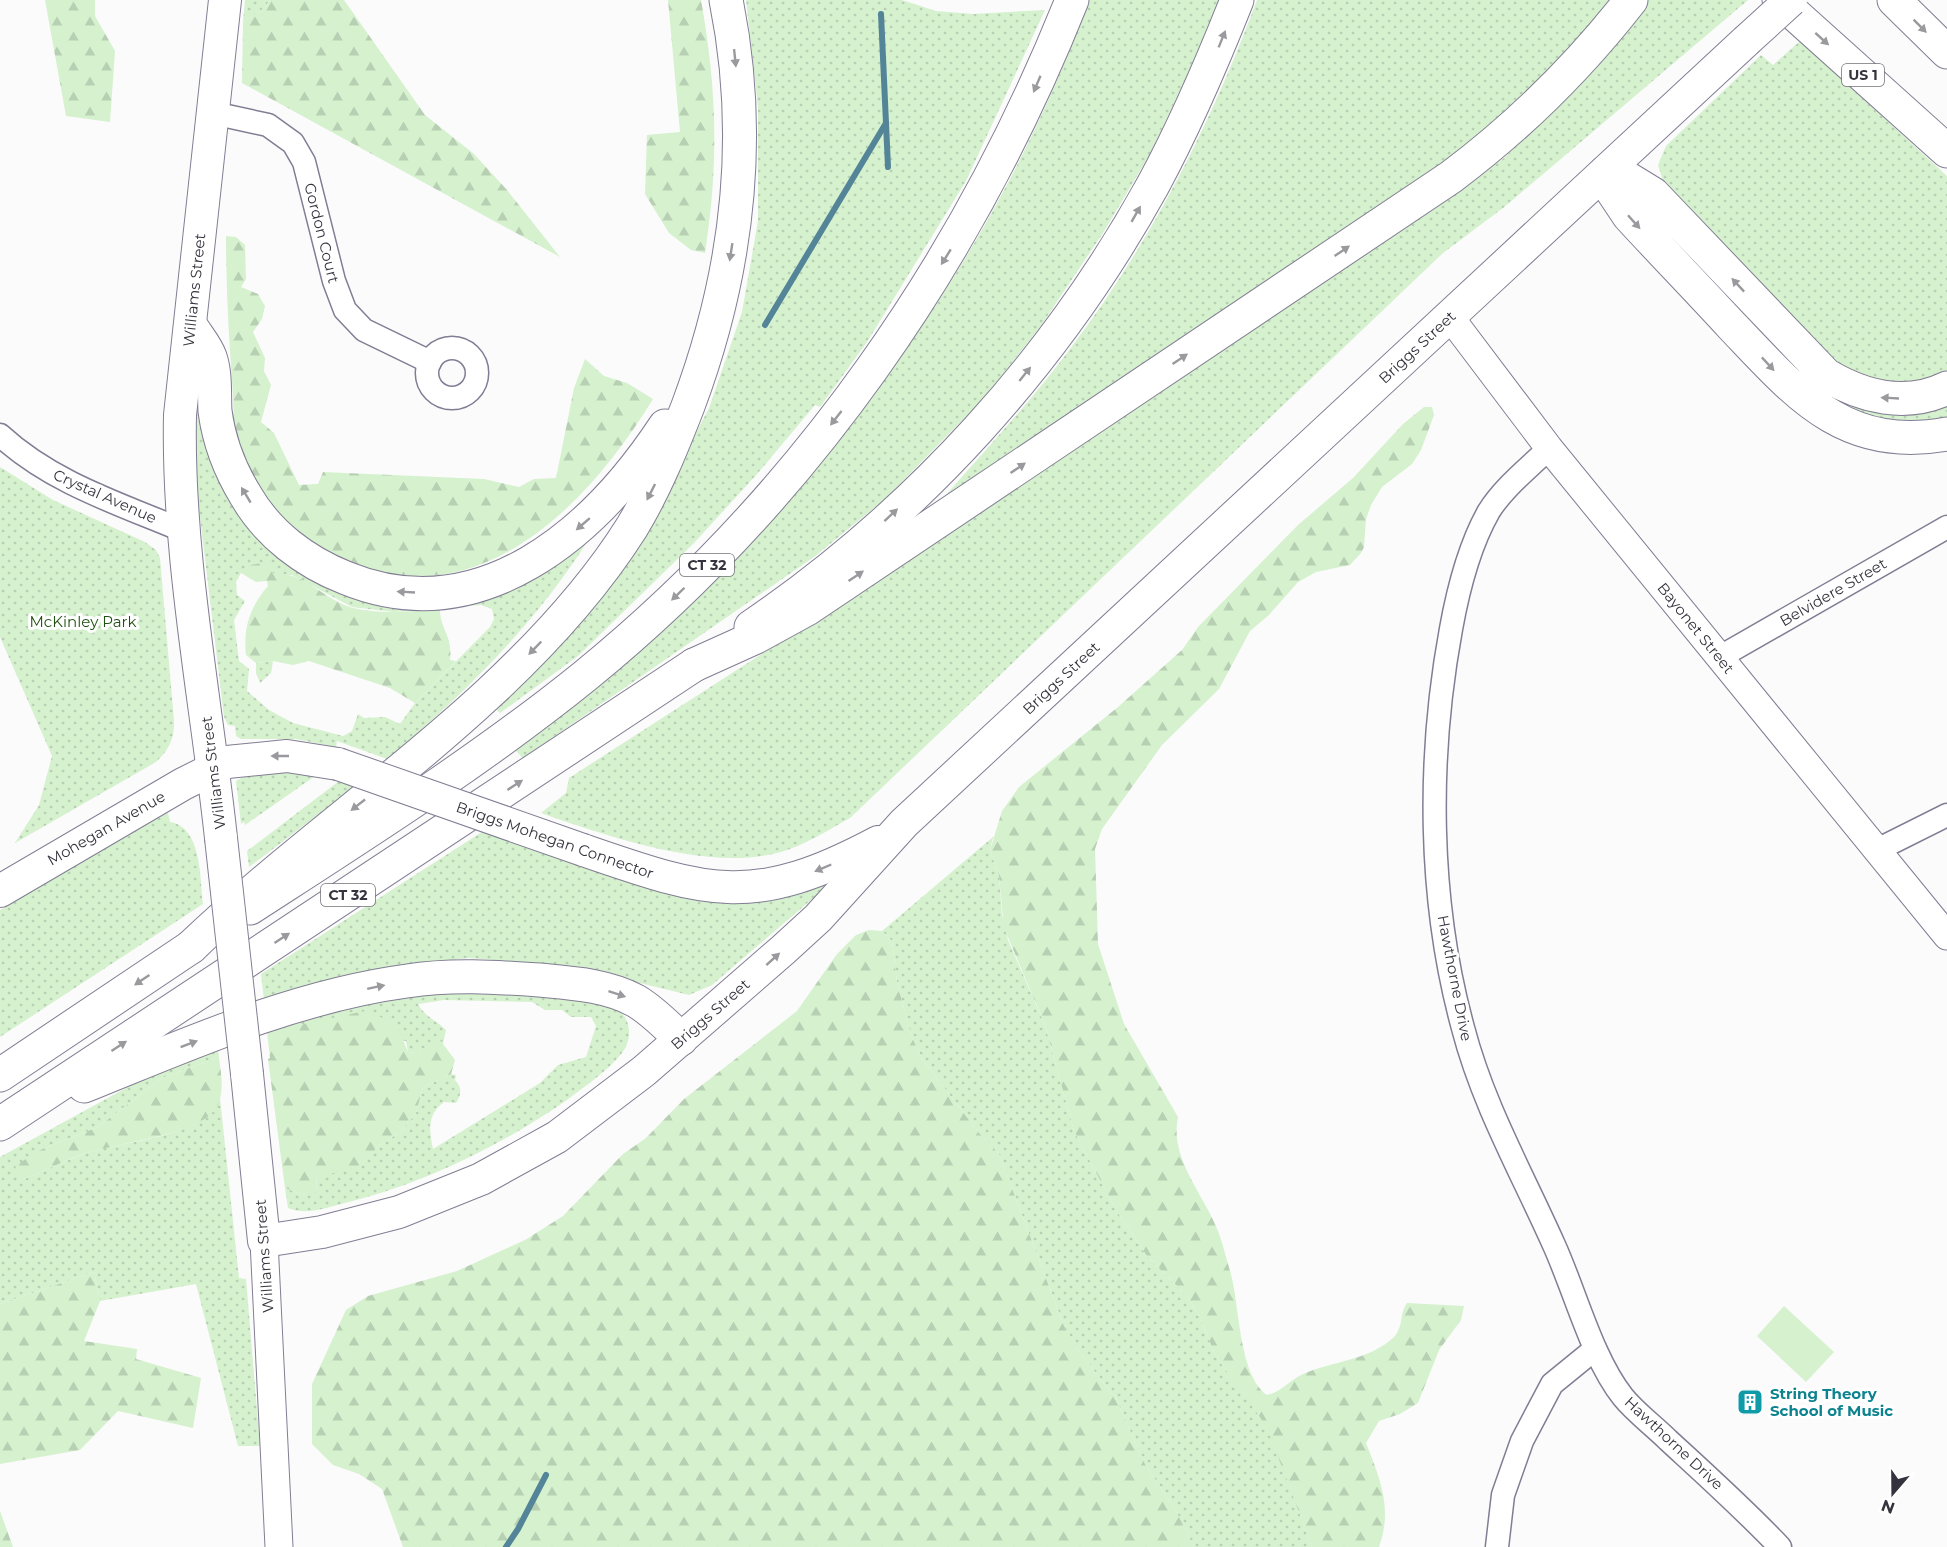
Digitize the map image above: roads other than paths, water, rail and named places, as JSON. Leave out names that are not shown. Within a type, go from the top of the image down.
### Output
[{"type":"main road","name":"Williams Street","points":[[225,0],[180,415],[179,454],[184,531],[213,768],[264,1241]]},
{"type":"main road","points":[[191,947],[285,861],[437,740],[503,679],[562,618],[602,569],[640,514],[680,428],[711,340],[731,255],[740,164],[738,91],[726,0]]},
{"type":"main road","name":"CT 32","points":[[0,1075],[412,802],[524,723],[635,634],[699,573],[810,450],[850,399],[906,319],[957,239],[990,179],[1032,94],[1072,0]]},
{"type":"main road","name":"CT 32","points":[[9,1118],[694,665],[782,605],[854,549],[946,463],[1013,389],[1069,316],[1134,218],[1174,143],[1237,0]]},
{"type":"main road","points":[[694,665],[756,638],[807,609],[1451,177],[1495,143],[1547,96],[1601,38],[1631,0]]},
{"type":"main road","name":"US 1","points":[[1779,0],[1947,151]]},
{"type":"main road","name":"Briggs Street","points":[[264,1241],[360,1223],[440,1197],[481,1179],[557,1137],[600,1106],[681,1039],[816,920],[894,833],[1791,0]]},
{"type":"main road","points":[[1894,0],[1947,52]]},
{"type":"main road","points":[[1947,388],[1916,397],[1889,399],[1857,392],[1826,375],[1806,357],[1653,194],[1629,178],[1606,172],[1609,186],[1629,216],[1803,399],[1839,422],[1867,431],[1914,438],[1947,434]]},
{"type":"main road","points":[[190,326],[210,359],[219,436],[229,465],[246,497],[272,531],[319,566],[360,584],[390,591],[427,593],[465,589],[517,571],[548,552],[588,520],[624,483],[645,456],[672,415],[711,340]]},
{"type":"main road","name":"Briggs Mohegan Connector","points":[[213,768],[237,759],[278,756],[310,758],[338,765],[583,850],[697,886],[758,887],[815,872],[894,833]]},
{"type":"main road","name":"Mohegan Avenue","points":[[0,891],[213,768]]},
{"type":"main road","points":[[9,1118],[298,1005],[406,981],[480,977],[590,986],[634,1000],[681,1039]]},
{"type":"street","name":"Gordon Court","points":[[213,112],[268,125],[293,143],[304,162],[334,281],[345,310],[364,330],[430,362]]},
{"type":"street","name":"Bayonet Street","points":[[1450,316],[1549,448],[1947,936]]},
{"type":"street","name":"Crystal Avenue","points":[[0,435],[30,459],[57,476],[184,531]]},
{"type":"street","name":"Hawthorne Drive","points":[[1549,448],[1513,483],[1487,514],[1470,557],[1456,603],[1445,663],[1438,730],[1436,861],[1447,953],[1463,1029],[1487,1101],[1573,1287],[1596,1349],[1623,1397],[1738,1503],[1780,1547]]},
{"type":"street","name":"Belvidere Street","points":[[1720,657],[1947,527]]},
{"type":"street","points":[[1877,850],[1947,815]]},
{"type":"street","name":"Williams Street","points":[[264,1241],[279,1547]]},
{"type":"street","points":[[1497,1547],[1503,1495],[1522,1441],[1552,1384],[1596,1349]]},
{"type":"waterway","points":[[881,14],[888,167]]},
{"type":"waterway","points":[[765,325],[886,123]]},
{"type":"waterway","points":[[506,1547],[546,1475]]},
{"type":"place","name":"String Theory School of Music","points":[[1750,1402]]},
{"type":"park label","name":"McKinley Park","points":[[83,621]]}]
